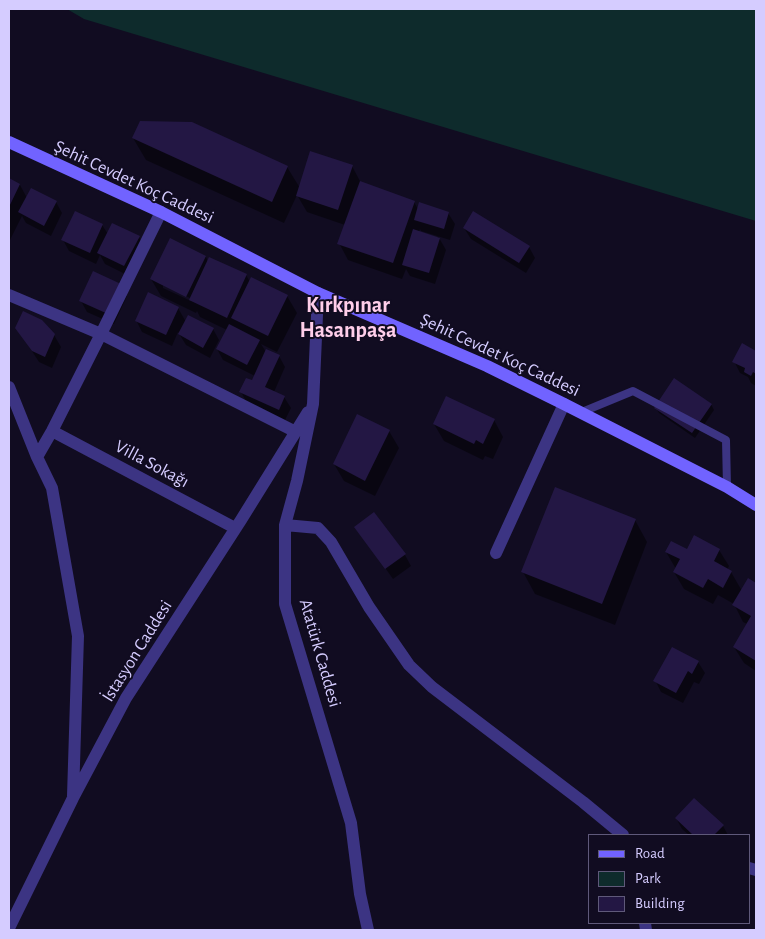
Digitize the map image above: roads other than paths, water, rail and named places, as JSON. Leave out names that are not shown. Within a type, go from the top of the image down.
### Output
[{"type":"main road","name":"Şehit Cevdet Koç Caddesi","points":[[9,142],[160,212],[318,293],[487,366],[582,412],[756,505]]},
{"type":"street","points":[[37,457],[101,334],[160,212]]},
{"type":"street","name":"Atatürk Caddesi","points":[[318,293],[313,404],[297,481],[285,525],[286,604],[351,823],[360,894],[368,930]]},
{"type":"street","points":[[9,295],[101,334],[296,432]]},
{"type":"street","points":[[9,387],[37,457],[52,488],[78,636],[73,798]]},
{"type":"street","name":"İstasyon Caddesi","points":[[9,929],[73,798],[126,698],[236,528],[313,404]]},
{"type":"street","points":[[496,553],[564,404]]},
{"type":"street","name":"Villa Sokağı","points":[[52,431],[236,528]]},
{"type":"street","points":[[285,525],[318,528],[331,542],[369,607],[408,665],[432,687],[583,802],[622,834]]},
{"type":"lane","points":[[582,412],[633,391],[726,440],[727,488]]},
{"type":"district","name":"Kırkpınar Hasanpaşa","points":[[348,318]]}]
